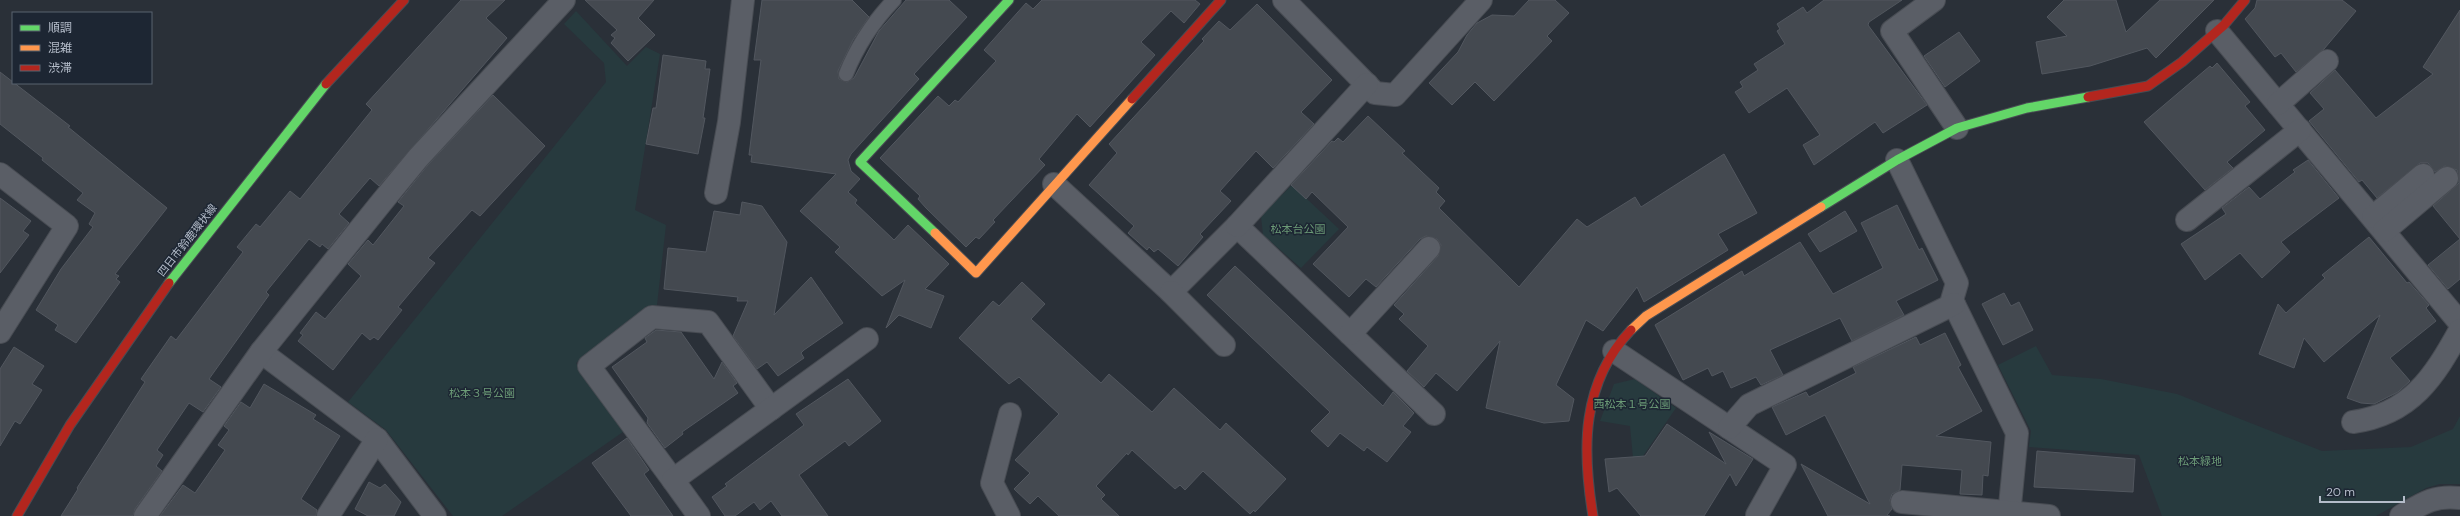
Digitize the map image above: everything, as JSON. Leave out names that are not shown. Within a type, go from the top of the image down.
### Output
[{"type":"street","name":"四日市鈴鹿環状線","points":[[17,516],[70,425],[173,278],[334,74],[404,0]]},
{"type":"street","points":[[145,516],[261,352],[418,158],[564,0]]},
{"type":"street","points":[[716,192],[728,122],[743,0]]},
{"type":"street","points":[[1009,0],[860,162],[976,273],[1054,184],[1221,0]]},
{"type":"street","points":[[1284,0],[1375,93],[1395,95],[1481,0]]},
{"type":"street","points":[[1934,0],[1892,31],[1957,128]]},
{"type":"street","points":[[1593,516],[1585,471],[1587,419],[1590,401],[1614,351],[1629,330],[1646,316],[1897,160],[1957,128],[2027,108],[2148,86],[2182,62],[2217,31],[2245,0]]},
{"type":"street","points":[[2217,31],[2460,323]]},
{"type":"street","points":[[2278,104],[2327,61]]},
{"type":"street","points":[[1171,292],[1237,226],[1367,84]]},
{"type":"street","points":[[2188,220],[2300,130]]},
{"type":"street","points":[[1897,160],[1957,283],[1952,300],[2017,433],[2009,514]]},
{"type":"street","points":[[0,174],[68,226],[0,332]]},
{"type":"street","points":[[2378,224],[2423,175]]},
{"type":"street","points":[[2378,224],[2447,178]]},
{"type":"street","points":[[1054,184],[1171,292],[1224,345]]},
{"type":"street","points":[[1237,226],[1434,414]]},
{"type":"street","points":[[1350,334],[1429,248]]},
{"type":"street","points":[[1729,428],[1749,405],[1954,304]]},
{"type":"street","points":[[699,516],[589,366],[652,317],[708,322],[771,409]]},
{"type":"street","points":[[2353,422],[2374,419],[2391,412],[2414,395],[2442,361],[2460,330]]},
{"type":"street","points":[[673,480],[867,339]]},
{"type":"street","points":[[1614,351],[1786,466],[1757,515]]},
{"type":"street","points":[[261,352],[377,439],[435,516]]},
{"type":"street","points":[[1009,516],[992,483],[1010,414]]},
{"type":"street","points":[[328,516],[377,439]]},
{"type":"street","points":[[2401,516],[2428,500],[2442,496],[2460,498]]},
{"type":"street","points":[[1902,502],[2009,514],[2049,516]]},
{"type":"lane","points":[[846,74],[853,55],[867,32],[894,0]]},
{"type":"green space","name":"松本３号公園","points":[[576,11],[627,66],[646,47],[660,54],[635,210],[666,225],[657,305],[648,307],[576,363],[623,432],[502,516],[453,516],[386,430],[348,402],[606,82],[604,63],[564,24]]},
{"type":"green space","name":"松本台公園","points":[[1292,185],[1339,229],[1301,268],[1263,235],[1261,216]]},
{"type":"green space","name":"松本緑地","points":[[2036,346],[2052,375],[2101,379],[2177,394],[2322,451],[2411,447],[2453,429],[2460,416],[2460,484],[2440,484],[2426,488],[2376,516],[2162,516],[2139,455],[2029,447],[2031,431],[1998,365]]},
{"type":"green space","name":"西松本１号公園","points":[[1635,379],[1676,408],[1634,469],[1630,426],[1600,421],[1614,384]]},
{"type":"building","points":[[461,0],[505,0],[486,18],[507,38],[379,186],[370,178],[339,214],[349,223],[328,249],[322,244],[320,247],[309,239],[266,292],[269,295],[209,379],[221,387],[203,412],[189,403],[157,450],[163,455],[156,466],[162,471],[135,509],[133,516],[61,516],[78,489],[77,488],[145,382],[141,379],[171,336],[176,340],[243,252],[237,247],[256,224],[260,227],[290,191],[300,199],[372,110],[366,104]]},
{"type":"building","points":[[585,0],[654,0],[638,18],[655,35],[628,61],[611,43],[615,38],[611,35],[617,30]]},
{"type":"building","points":[[762,0],[852,0],[869,17],[853,40],[838,71],[839,79],[847,82],[854,78],[879,31],[906,0],[949,0],[967,17],[914,74],[919,79],[851,154],[848,160],[851,171],[860,179],[848,192],[857,200],[855,203],[894,240],[908,225],[949,264],[925,289],[944,296],[931,328],[899,315],[886,328],[905,280],[882,296],[835,252],[840,247],[800,211],[836,174],[751,162],[752,155],[749,155],[761,60],[754,60]]},
{"type":"building","points":[[1042,0],[1195,0],[1200,4],[1184,23],[1171,11],[1141,42],[1155,55],[1090,127],[1077,114],[1039,159],[1045,165],[993,220],[995,222],[979,239],[976,237],[966,247],[926,208],[918,199],[920,196],[880,158],[938,96],[949,106],[955,100],[958,102],[996,61],[984,50],[1026,3],[1033,9]]},
{"type":"building","points":[[1529,0],[1555,0],[1569,13],[1547,36],[1552,41],[1494,101],[1475,82],[1452,105],[1429,83],[1458,52],[1467,35],[1477,23],[1492,15],[1514,16]]},
{"type":"building","points":[[1824,0],[1902,0],[1869,22],[1868,25],[1927,105],[1883,133],[1875,122],[1814,165],[1803,145],[1820,135],[1787,88],[1749,113],[1735,92],[1743,87],[1740,82],[1758,70],[1754,64],[1785,44],[1777,31],[1780,29],[1777,24],[1803,7],[1807,13]]},
{"type":"building","points":[[2064,0],[2116,0],[2126,32],[2160,0],[2214,0],[2156,58],[2147,48],[2090,66],[2042,74],[2036,42],[2067,36],[2047,17]]},
{"type":"building","points":[[2257,0],[2342,0],[2356,11],[2324,49],[2296,72],[2281,53],[2275,57],[2245,19],[2255,8]]},
{"type":"building","points":[[1257,4],[1332,80],[1301,112],[1314,124],[1273,168],[1256,151],[1220,191],[1231,201],[1200,234],[1203,237],[1178,266],[1158,249],[1154,252],[1149,247],[1147,250],[1128,233],[1134,226],[1089,185],[1117,153],[1109,144],[1204,41],[1202,39],[1219,21],[1230,30]]},
{"type":"building","points":[[2460,10],[2460,239],[2433,206],[2459,183],[2457,170],[2445,166],[2435,172],[2428,163],[2420,163],[2377,198],[2362,180],[2359,182],[2309,121],[2324,109],[2310,93],[2335,70],[2376,118],[2433,74],[2423,67]]},
{"type":"building","points":[[1959,32],[1980,61],[1945,87],[1924,56]]},
{"type":"building","points":[[663,55],[706,61],[705,69],[710,69],[703,118],[705,118],[698,154],[646,144],[653,108],[656,108]]},
{"type":"building","points":[[2217,63],[2250,102],[2245,106],[2265,130],[2227,162],[2233,168],[2205,190],[2144,122],[2210,66],[2212,68]]},
{"type":"building","points":[[0,72],[12,81],[12,84],[16,84],[70,126],[68,127],[167,208],[115,274],[119,276],[116,279],[120,282],[76,343],[55,330],[58,325],[36,310],[61,269],[93,227],[89,224],[95,213],[77,200],[83,193],[42,160],[43,158],[0,124]]},
{"type":"building","points":[[493,95],[545,146],[480,216],[472,210],[428,258],[435,263],[398,307],[402,310],[378,340],[374,337],[370,340],[362,333],[333,370],[298,341],[303,335],[300,333],[316,312],[325,319],[361,276],[348,264],[368,240],[373,245],[404,206],[398,202],[427,166]]},
{"type":"building","points":[[1368,116],[1405,151],[1402,153],[1439,188],[1436,192],[1445,201],[1439,208],[1519,287],[1577,219],[1587,227],[1635,197],[1641,207],[1724,154],[1757,213],[1718,234],[1728,250],[1644,302],[1637,287],[1603,331],[1586,320],[1556,385],[1574,399],[1569,421],[1544,423],[1486,408],[1500,341],[1457,391],[1436,373],[1424,387],[1407,371],[1428,346],[1399,319],[1404,314],[1394,305],[1438,256],[1441,245],[1437,239],[1426,236],[1420,239],[1376,287],[1366,279],[1349,297],[1313,264],[1348,227],[1312,192],[1306,199],[1291,185],[1332,141],[1334,142],[1338,138],[1343,142]]},
{"type":"building","points":[[2308,160],[2339,198],[2281,242],[2290,252],[2262,278],[2240,253],[2205,280],[2181,244],[2226,214],[2222,208],[2249,187],[2260,199],[2295,172],[2293,170]]},
{"type":"building","points":[[0,198],[31,221],[23,231],[29,235],[0,273]]},
{"type":"building","points":[[742,202],[762,206],[787,242],[774,315],[811,277],[843,323],[804,350],[801,353],[804,358],[778,376],[767,362],[757,369],[733,336],[748,301],[737,301],[738,297],[664,289],[668,248],[706,252],[714,211],[740,215]]},
{"type":"building","points":[[1897,205],[1919,250],[1922,248],[1938,280],[1896,301],[1904,315],[1852,341],[1840,318],[1770,350],[1783,375],[1761,385],[1756,377],[1731,388],[1723,371],[1712,376],[1708,368],[1683,380],[1655,325],[1742,271],[1744,276],[1800,242],[1833,294],[1883,268],[1861,223]]},
{"type":"building","points":[[1845,211],[1857,231],[1820,252],[1808,234]]},
{"type":"building","points":[[2369,237],[2407,283],[2409,282],[2429,305],[2426,308],[2436,321],[2390,358],[2410,381],[2398,392],[2374,404],[2361,403],[2347,398],[2380,315],[2324,362],[2304,338],[2294,368],[2259,354],[2278,304],[2286,313],[2325,278],[2322,275]]},
{"type":"building","points":[[2460,239],[2460,279],[2448,289],[2428,265]]},
{"type":"building","points":[[1235,266],[1383,406],[1393,392],[1414,413],[1403,426],[1411,432],[1387,462],[1367,447],[1364,451],[1340,433],[1328,447],[1311,431],[1330,412],[1207,295]]},
{"type":"building","points":[[1022,282],[1045,304],[1031,319],[1101,383],[1109,374],[1152,412],[1174,388],[1220,430],[1226,423],[1286,479],[1255,512],[1254,510],[1250,514],[1203,471],[1185,490],[1180,485],[1175,489],[1132,450],[1128,455],[1127,453],[1096,486],[1105,495],[1101,499],[1119,516],[1059,516],[1038,496],[1030,504],[1014,489],[1030,473],[1015,460],[1059,414],[1019,377],[1009,384],[959,338],[993,301],[999,306]]},
{"type":"building","points":[[2004,293],[2011,306],[2019,302],[2033,330],[2003,345],[1982,304]]},
{"type":"building","points":[[656,330],[681,332],[714,379],[722,362],[737,383],[733,386],[738,393],[682,432],[683,434],[665,448],[647,423],[648,418],[612,367],[647,342],[645,338]]},
{"type":"building","points":[[1945,333],[1961,365],[1958,367],[1982,411],[1936,436],[1991,442],[1988,476],[1983,475],[1982,495],[1960,494],[1962,470],[1902,465],[1900,490],[1892,494],[1890,500],[1892,509],[1887,515],[1890,516],[1828,516],[1801,464],[1870,504],[1825,415],[1786,435],[1772,407],[1806,392],[1809,397],[1856,373],[1853,367],[1916,337],[1920,345]]},
{"type":"building","points":[[14,347],[44,366],[32,384],[42,390],[20,424],[15,421],[0,446],[0,369]]},
{"type":"building","points":[[848,379],[881,421],[849,446],[845,441],[799,475],[828,516],[782,516],[771,501],[760,510],[754,502],[735,516],[725,516],[712,497],[727,486],[725,484],[804,425],[796,414]]},
{"type":"building","points":[[264,384],[316,415],[313,419],[340,436],[301,499],[317,510],[316,516],[160,516],[183,485],[195,493],[225,450],[218,445],[229,430],[224,426],[241,402],[250,408]]},
{"type":"building","points":[[1667,424],[1726,464],[1709,432],[1753,459],[1736,486],[1730,474],[1704,516],[1641,516],[1617,488],[1609,492],[1605,459],[1645,456]]},
{"type":"building","points":[[627,438],[649,470],[644,474],[673,516],[631,516],[592,463]]},
{"type":"building","points":[[2037,451],[2135,459],[2133,492],[2034,487]]},
{"type":"building","points":[[369,482],[380,488],[385,484],[401,502],[394,516],[368,516],[355,509]]},
{"type":"traffic: fast","points":[[935,233],[860,162],[1009,0]]},
{"type":"traffic: fast","points":[[169,283],[326,84]]},
{"type":"traffic: fast","points":[[1821,207],[1897,160],[1957,128],[2027,108],[2088,97]]},
{"type":"traffic: slow","points":[[935,233],[976,273],[1132,99]]},
{"type":"traffic: slow","points":[[1631,330],[1646,316],[1821,207]]},
{"type":"traffic: jam","points":[[326,84],[404,0]]},
{"type":"traffic: jam","points":[[1132,99],[1221,0]]},
{"type":"traffic: jam","points":[[2088,97],[2148,86],[2182,62],[2224,25],[2245,0]]},
{"type":"traffic: jam","points":[[17,516],[70,425],[169,283]]},
{"type":"traffic: jam","points":[[1593,516],[1587,466],[1589,418],[1594,394],[1602,372],[1615,350],[1631,330]]}]
